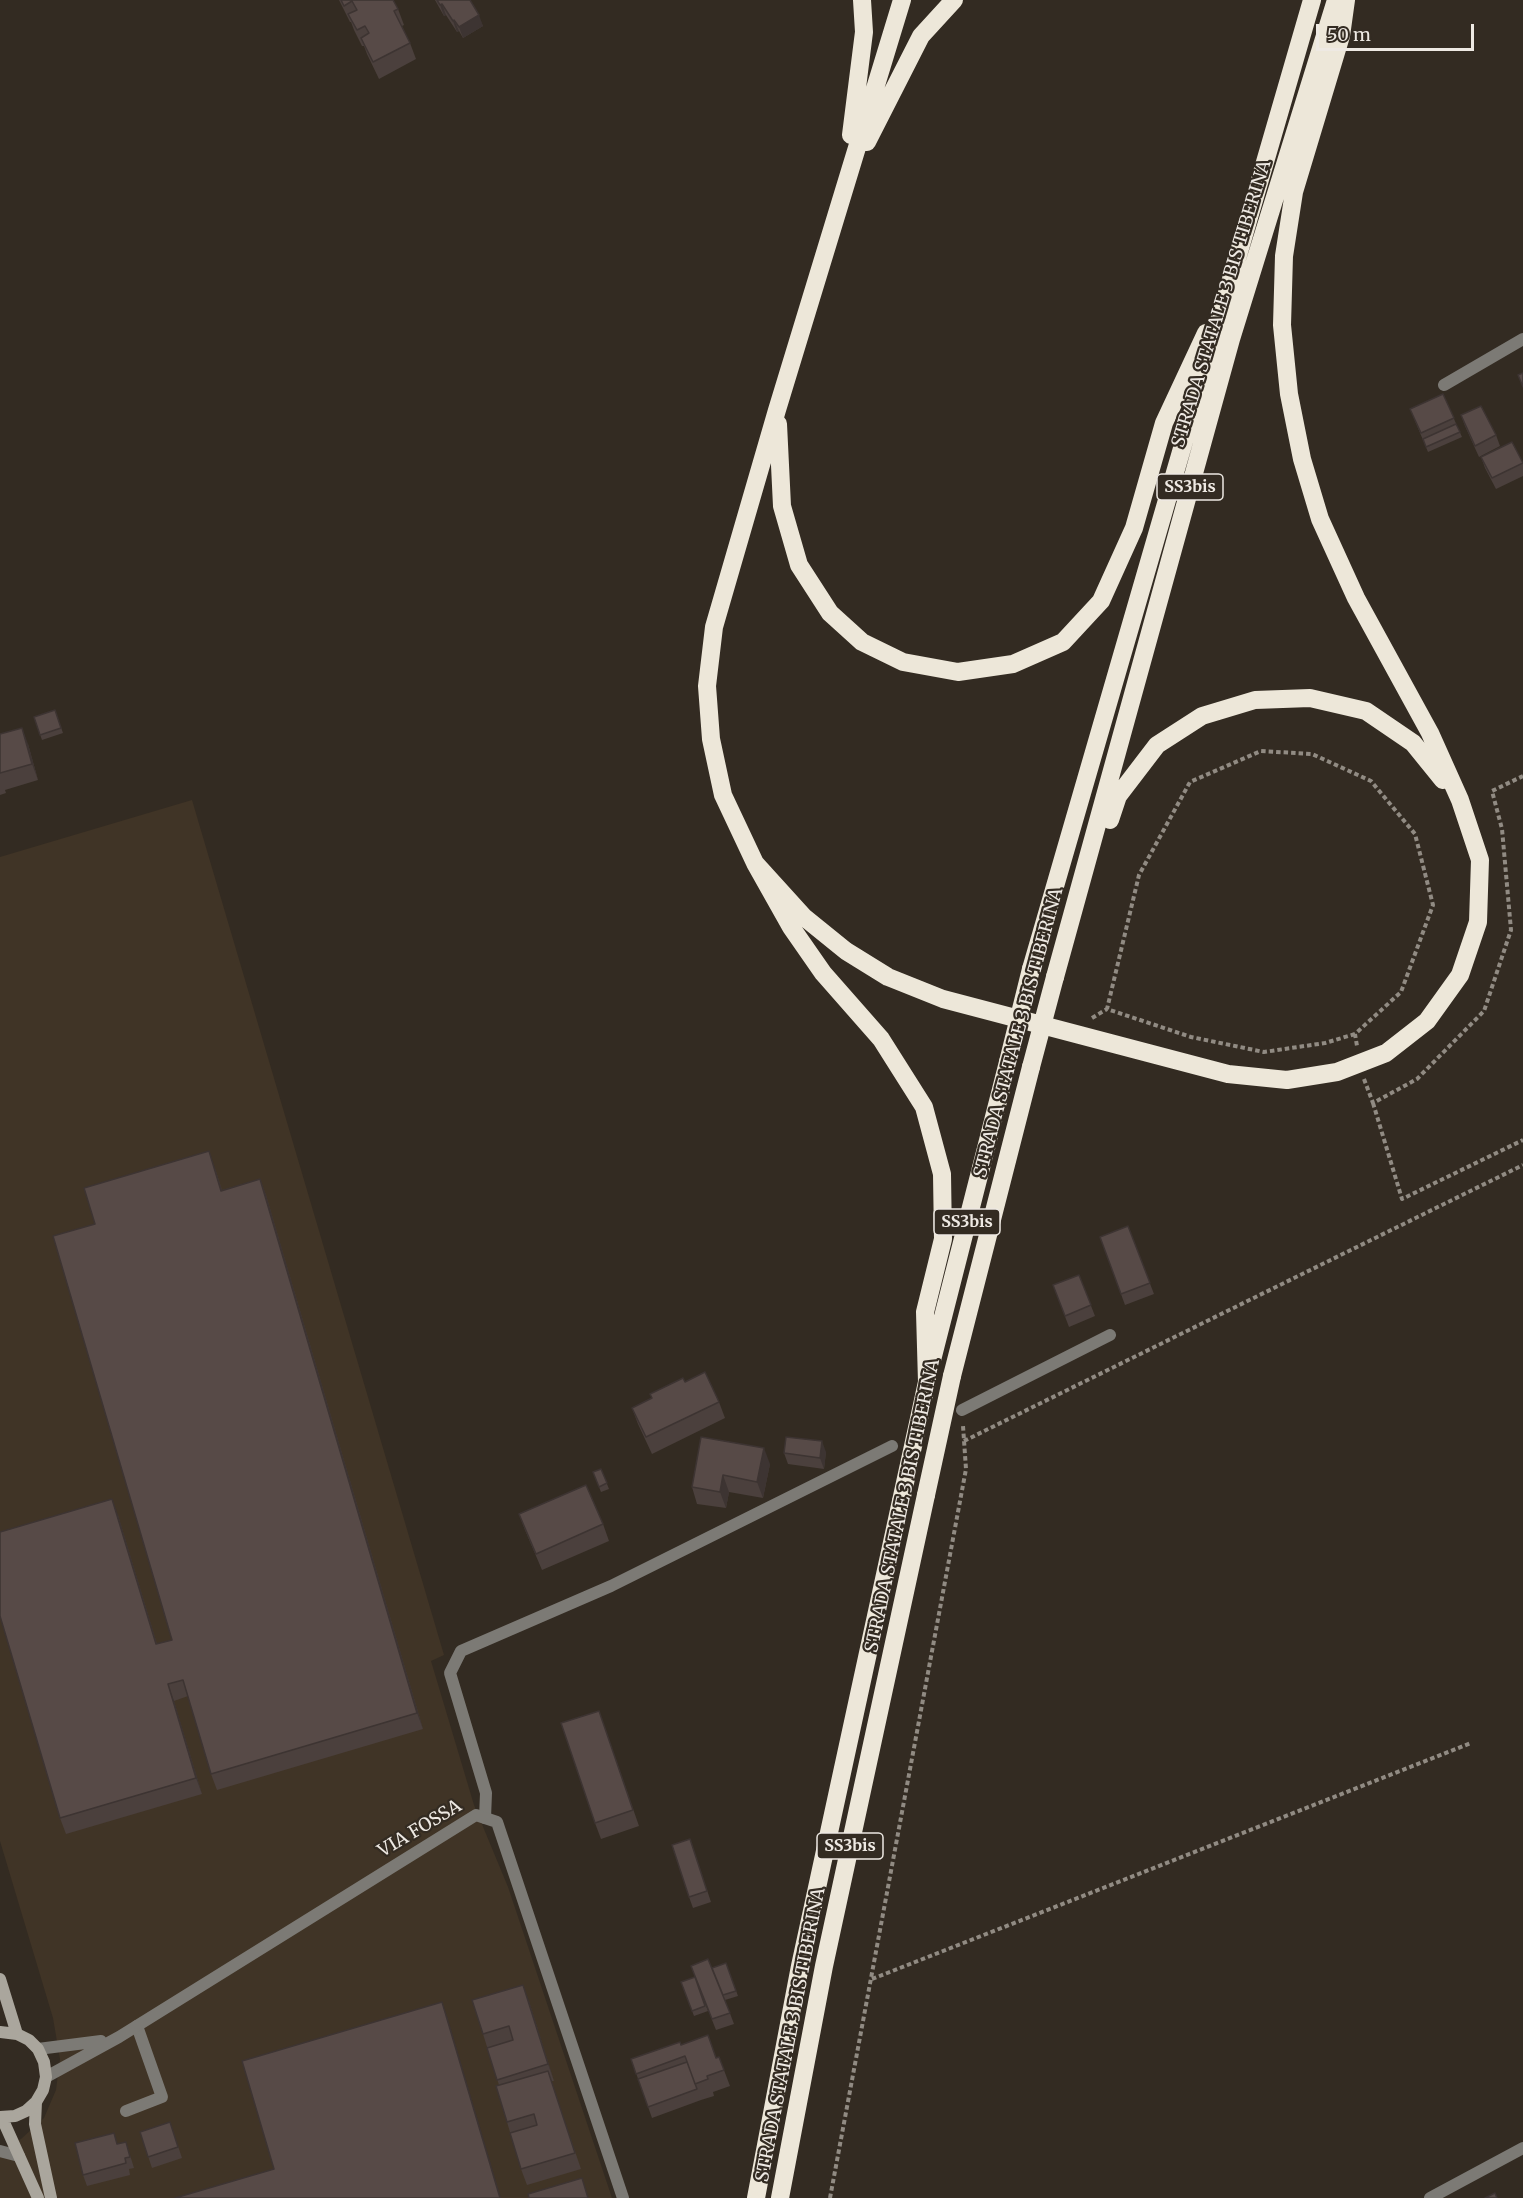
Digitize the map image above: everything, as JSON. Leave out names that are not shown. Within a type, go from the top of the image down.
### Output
[{"type":"highway","points":[[845,186],[864,32],[861,0]]},
{"type":"highway","points":[[902,0],[777,410],[714,627],[707,686],[711,739],[723,795],[755,863],[791,927],[823,973],[880,1039],[924,1107],[942,1174],[943,1239],[925,1312],[927,1382]]},
{"type":"highway","points":[[845,186],[921,36],[954,0]]},
{"type":"highway","name":"STRADA STATALE 3 BIS TIBERINA","points":[[756,2198],[800,1966],[927,1382],[1031,969],[1312,0]]},
{"type":"highway","name":"STRADA STATALE 3 BIS TIBERINA","points":[[780,2198],[824,1966],[952,1376],[1055,977],[1231,339],[1336,0]]},
{"type":"highway","points":[[755,863],[804,917],[846,951],[888,977],[943,999],[1228,1074],[1287,1080],[1337,1072],[1386,1053],[1427,1020],[1460,975],[1478,922],[1480,860],[1460,800],[1430,733],[1356,598],[1320,519],[1302,459],[1289,394],[1282,325],[1284,256],[1294,192],[1341,36],[1346,0]]},
{"type":"highway","points":[[777,410],[782,506],[799,565],[830,612],[862,642],[903,662],[958,672],[1013,664],[1063,642],[1101,601],[1134,528],[1164,423],[1229,284]]},
{"type":"highway","points":[[1055,977],[1118,796],[1157,745],[1202,716],[1255,700],[1310,698],[1366,711],[1413,743],[1460,800]]},
{"type":"main road","points":[[0,1979],[17,2034]]},
{"type":"main road","points":[[0,2032],[17,2034],[29,2040],[38,2049],[44,2062],[46,2077],[43,2090],[36,2102],[26,2111],[15,2116],[1,2118],[38,2198]]},
{"type":"main road","points":[[36,2102],[35,2124],[51,2198]]},
{"type":"street","points":[[1444,385],[1523,339]]},
{"type":"street","points":[[962,1410],[1110,1335]]},
{"type":"street","points":[[486,1818],[486,1793],[450,1673],[461,1651],[610,1586],[892,1446]]},
{"type":"street","name":"VIA FOSSA","points":[[46,2077],[119,2037],[476,1815],[497,1822],[623,2198]]},
{"type":"street","points":[[126,2111],[162,2097],[137,2026]]},
{"type":"street","name":"VIA FOSSA","points":[[38,2049],[83,2045],[119,2037]]},
{"type":"street","points":[[1430,2198],[1523,2148]]},
{"type":"street","points":[[0,2151],[19,2156]]},
{"type":"path","points":[[1261,751],[1312,754],[1371,781],[1415,834],[1433,905],[1401,992],[1355,1034],[1325,1043],[1264,1052],[1191,1037],[1107,1009],[1139,875],[1190,782],[1261,751]]},
{"type":"path","points":[[1355,1034],[1359,1064]]},
{"type":"path","points":[[1372,1103],[1402,1199],[1523,1140]]},
{"type":"path","points":[[964,1441],[1523,1165]]},
{"type":"path","points":[[830,2198],[966,1468],[962,1410]]},
{"type":"path","points":[[871,1979],[1471,1743]]},
{"type":"shaded area","points":[[192,800],[444,1655],[431,1661],[474,1805],[508,1887],[612,2198],[0,2198],[0,2151],[21,2139],[44,2118],[56,2090],[60,2059],[53,2018],[0,1841],[0,857]]},
{"type":"building","points":[[341,0],[393,0],[398,9],[394,11],[410,43],[373,62],[361,38],[369,33],[365,26],[357,30],[348,14],[357,10],[352,1],[344,6]]},
{"type":"building","points":[[437,0],[470,0],[479,15],[459,27]]},
{"type":"building","points":[[1523,373],[1523,387],[1518,375]]},
{"type":"building","points":[[1443,394],[1454,418],[1421,433],[1410,409]]},
{"type":"building","points":[[1481,406],[1496,435],[1475,446],[1461,415]]},
{"type":"building","points":[[1456,424],[1460,432],[1426,447],[1423,439]]},
{"type":"building","points":[[1512,442],[1523,463],[1492,478],[1481,457]]},
{"type":"building","points":[[55,710],[61,728],[40,735],[34,717]]},
{"type":"building","points":[[22,728],[32,764],[0,773],[0,734]]},
{"type":"building","points":[[209,1151],[221,1191],[260,1179],[417,1713],[211,1774],[183,1680],[168,1684],[196,1778],[60,1818],[0,1616],[0,1532],[112,1499],[156,1644],[172,1640],[53,1236],[95,1224],[84,1188]]},
{"type":"building","points":[[1128,1226],[1150,1283],[1121,1294],[1100,1237]]},
{"type":"building","points":[[1079,1275],[1091,1305],[1065,1316],[1053,1285]]},
{"type":"building","points":[[705,1372],[719,1402],[646,1437],[632,1408],[652,1398],[650,1394],[683,1378],[685,1382]]},
{"type":"building","points":[[701,1437],[764,1448],[757,1482],[723,1475],[720,1492],[692,1487]]},
{"type":"building","points":[[786,1437],[822,1441],[820,1458],[784,1453]]},
{"type":"building","points":[[601,1469],[607,1483],[599,1487],[593,1472]]},
{"type":"building","points":[[586,1485],[603,1524],[536,1554],[519,1514]]},
{"type":"building","points":[[599,1711],[633,1810],[595,1823],[561,1723]]},
{"type":"building","points":[[690,1839],[707,1891],[689,1897],[672,1845]]},
{"type":"building","points":[[708,1959],[730,2013],[712,2019],[691,1966]]},
{"type":"building","points":[[726,1963],[736,1991],[723,1995],[712,1968]]},
{"type":"building","points":[[695,1977],[705,2006],[692,2011],[681,1982]]},
{"type":"building","points":[[523,1985],[548,2064],[497,2080],[487,2048],[513,2040],[509,2026],[483,2034],[472,2000]]},
{"type":"building","points":[[442,2002],[500,2198],[175,2198],[274,2169],[242,2061]]},
{"type":"building","points":[[708,2035],[716,2058],[719,2057],[724,2070],[707,2076],[708,2079],[695,2084],[685,2056],[636,2074],[631,2059]]},
{"type":"building","points":[[687,2062],[697,2089],[648,2107],[638,2079]]},
{"type":"building","points":[[548,2071],[575,2153],[521,2169],[510,2133],[537,2125],[534,2114],[507,2122],[496,2086]]},
{"type":"building","points":[[170,2122],[178,2147],[148,2157],[140,2132]]},
{"type":"building","points":[[114,2133],[117,2144],[126,2142],[130,2157],[125,2158],[126,2163],[83,2175],[75,2143]]},
{"type":"building","points":[[582,2178],[588,2198],[529,2198],[528,2194]]},
{"type":"building","points":[[1495,2193],[1497,2198],[1485,2198]]}]
